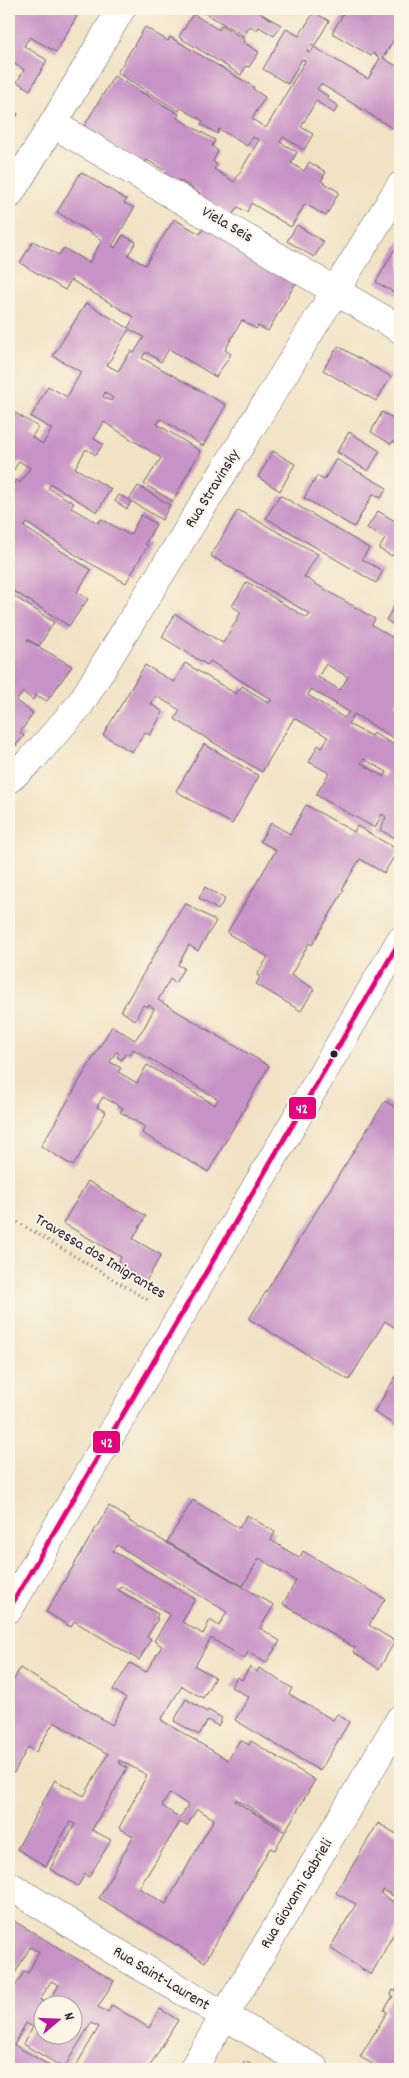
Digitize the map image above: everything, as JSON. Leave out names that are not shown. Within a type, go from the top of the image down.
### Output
[{"type":"street","points":[[9,195],[121,9]]},
{"type":"street","name":"Viela Seis","points":[[53,124],[400,329]]},
{"type":"street","name":"Rua Stravinsky","points":[[9,779],[32,759],[79,706],[400,186]]},
{"type":"street","points":[[9,1609],[400,940]]},
{"type":"street","name":"Rua Giovanni Gabrieli","points":[[193,2069],[400,1719]]},
{"type":"street","name":"Rua Saint-Laurent","points":[[9,1885],[224,2017],[314,2069]]},
{"type":"path","name":"Travessa dos Imigrantes","points":[[9,1217],[179,1318]]},
{"type":"building","points":[[9,9],[81,9],[56,52],[30,37],[24,46],[47,60],[30,90],[17,82],[24,70],[13,63],[9,69]]},
{"type":"building","points":[[198,9],[253,9],[281,25],[274,36],[259,27],[257,30],[250,26],[244,36]]},
{"type":"building","points":[[346,9],[400,9],[400,42],[394,39],[383,58],[400,68],[400,116],[392,128],[321,84],[317,89],[338,106],[334,113],[316,101],[301,127],[313,134],[304,150],[283,137],[280,142],[297,152],[291,163],[304,171],[309,162],[326,172],[321,181],[339,192],[326,216],[305,204],[291,227],[251,203],[247,212],[238,207],[232,215],[198,195],[200,193],[179,180],[177,184],[164,176],[167,172],[147,160],[145,164],[83,128],[114,76],[179,114],[177,118],[215,140],[212,146],[218,151],[213,161],[217,165],[214,169],[234,182],[259,140],[253,137],[247,146],[219,129],[217,134],[201,124],[203,121],[181,108],[179,111],[117,73],[145,27],[168,41],[170,37],[254,87],[253,89],[265,97],[252,119],[266,128],[305,61],[302,59],[288,84],[263,69],[286,29],[299,36],[314,12],[329,21],[315,45],[312,44],[307,51],[310,53],[314,47],[368,79],[380,58],[373,53],[371,56],[332,33]]},
{"type":"building","points":[[193,14],[219,30],[222,25],[244,39],[243,42],[259,52],[249,67],[246,66],[241,75],[179,37]]},
{"type":"building","points":[[9,109],[18,114],[9,131]]},
{"type":"building","points":[[81,172],[127,200],[124,203],[134,208],[112,246],[115,248],[123,235],[136,242],[128,255],[145,265],[174,219],[200,234],[205,226],[298,279],[268,331],[258,326],[256,329],[242,320],[225,350],[231,354],[216,377],[169,349],[161,362],[148,353],[145,353],[142,358],[226,405],[203,446],[161,419],[157,424],[200,451],[173,501],[144,484],[161,458],[104,422],[94,439],[103,444],[96,455],[86,449],[75,468],[111,489],[97,512],[51,484],[48,488],[74,503],[71,508],[98,523],[101,519],[130,535],[141,515],[156,524],[145,544],[148,545],[126,583],[79,557],[27,523],[24,527],[91,570],[77,592],[88,599],[69,626],[9,588],[9,553],[11,550],[9,548],[9,492],[16,480],[20,483],[30,468],[19,461],[12,473],[9,471],[9,409],[38,427],[32,437],[43,444],[52,429],[31,417],[48,386],[67,397],[81,372],[53,356],[86,303],[128,328],[134,317],[71,280],[65,290],[20,263],[33,241],[59,255],[64,248],[89,263],[102,240],[57,212]],"holes":[[[129,329],[144,337],[134,353],[131,351],[118,371],[107,365]],[[105,392],[113,398],[111,401],[103,397]]]},
{"type":"building","points":[[297,225],[324,242],[314,257],[287,241]]},
{"type":"building","points":[[400,240],[400,296],[376,282]]},
{"type":"building","points":[[338,346],[391,377],[376,401],[323,370]]},
{"type":"building","points":[[382,412],[400,422],[400,445],[393,441],[391,444],[371,432]]},
{"type":"building","points":[[349,432],[380,451],[368,471],[337,452]]},
{"type":"building","points":[[273,451],[295,464],[280,491],[258,477]]},
{"type":"building","points":[[336,459],[387,488],[381,498],[373,494],[354,527],[304,498],[317,476],[324,480]]},
{"type":"building","points":[[138,486],[170,505],[162,520],[131,501],[127,509],[115,501],[119,495],[129,500]]},
{"type":"building","points":[[280,495],[369,548],[362,559],[383,571],[376,583],[266,518]]},
{"type":"building","points":[[238,510],[318,554],[304,577],[375,619],[372,625],[400,642],[400,700],[398,699],[395,704],[400,707],[400,742],[354,714],[348,724],[371,736],[373,733],[400,748],[400,841],[380,830],[386,817],[382,814],[375,828],[316,795],[329,773],[309,762],[318,745],[322,748],[328,737],[294,718],[262,772],[175,719],[180,710],[156,696],[151,704],[163,712],[150,735],[145,732],[132,752],[103,735],[145,665],[174,682],[185,663],[236,694],[242,686],[269,703],[272,700],[210,661],[207,665],[162,637],[175,614],[223,643],[241,612],[232,606],[247,582],[307,618],[310,614],[211,556]],"holes":[[[326,664],[348,677],[340,690],[318,677]],[[311,689],[349,712],[344,718],[308,695]],[[364,759],[387,772],[384,777],[361,763]]]},
{"type":"building","points":[[378,511],[400,524],[400,543],[392,556],[379,549],[385,539],[367,528]]},
{"type":"building","points":[[9,593],[54,622],[39,646],[27,640],[72,666],[47,701],[36,695],[33,700],[23,692],[16,701],[33,713],[20,733],[24,736],[9,753]]},
{"type":"building","points":[[400,596],[400,629],[386,620]]},
{"type":"building","points":[[204,744],[259,776],[232,824],[176,791]]},
{"type":"building","points":[[306,805],[354,832],[357,826],[398,850],[384,873],[360,859],[312,945],[309,943],[291,975],[314,989],[301,1011],[256,984],[260,977],[257,975],[268,957],[227,933],[276,850],[260,841],[271,823],[290,834]]},
{"type":"building","points":[[205,887],[225,899],[218,910],[199,898]]},
{"type":"building","points":[[185,903],[216,921],[198,951],[189,945],[178,965],[184,968],[175,983],[170,979],[158,1000],[269,1066],[208,1172],[142,1133],[145,1127],[120,1112],[123,1108],[103,1097],[97,1107],[106,1112],[73,1166],[41,1146],[112,1026],[135,1040],[154,1009],[149,1005],[148,1007],[143,1005],[135,1020],[121,1011]],"holes":[[[133,1049],[218,1099],[215,1105],[147,1065],[137,1083],[118,1072],[121,1068],[110,1062],[116,1052],[119,1053],[117,1057],[122,1060],[126,1053],[130,1055]]]},
{"type":"building","points":[[385,1101],[400,1110],[400,1331],[385,1321],[349,1380],[249,1319]]},
{"type":"building","points":[[88,1181],[146,1216],[133,1239],[161,1255],[146,1281],[118,1263],[121,1257],[63,1223]]},
{"type":"building","points":[[400,1370],[400,1428],[374,1412]]},
{"type":"building","points":[[193,1500],[239,1528],[247,1515],[275,1532],[271,1540],[299,1558],[303,1551],[385,1599],[369,1625],[395,1641],[379,1669],[353,1652],[355,1648],[283,1604],[296,1581],[259,1558],[243,1586],[167,1542]]},
{"type":"building","points":[[109,1506],[129,1519],[129,1521],[274,1605],[260,1628],[280,1641],[266,1663],[248,1652],[244,1659],[211,1638],[195,1666],[215,1677],[203,1698],[182,1686],[161,1720],[228,1760],[240,1740],[249,1745],[251,1741],[315,1780],[286,1830],[236,1799],[235,1801],[285,1832],[275,1850],[270,1848],[205,1962],[99,1898],[133,1836],[119,1828],[147,1775],[119,1760],[118,1762],[127,1768],[92,1830],[111,1840],[89,1877],[85,1874],[78,1886],[50,1869],[75,1824],[70,1822],[46,1866],[17,1849],[55,1780],[84,1796],[108,1754],[54,1722],[36,1752],[28,1747],[14,1773],[9,1770],[9,1689],[20,1668],[112,1725],[126,1698],[113,1690],[130,1663],[146,1672],[162,1646],[154,1641],[170,1615],[121,1586],[118,1590],[158,1614],[156,1618],[158,1619],[147,1637],[151,1639],[139,1660],[74,1621],[71,1627],[46,1612]],"holes":[[[117,1545],[227,1612],[219,1626],[210,1620],[203,1634],[182,1622],[195,1599],[113,1551]],[[170,1793],[188,1805],[180,1818],[162,1806]],[[197,1809],[214,1819],[166,1904],[139,1888],[180,1822],[187,1826]]]},
{"type":"building","points":[[250,1667],[257,1672],[259,1668],[292,1688],[289,1694],[333,1720],[337,1714],[349,1722],[320,1771],[235,1720],[249,1697],[231,1687],[237,1677],[242,1680]]},
{"type":"building","points":[[186,1699],[207,1712],[208,1710],[222,1718],[218,1726],[208,1720],[199,1735],[174,1721]]},
{"type":"building","points":[[378,1823],[400,1836],[400,1900],[383,1890],[381,1894],[400,1906],[400,1922],[371,1975],[330,1948],[356,1904],[336,1893]]},
{"type":"building","points":[[9,1918],[114,1981],[98,2007],[108,2012],[112,2005],[149,2028],[160,2009],[178,2020],[148,2069],[74,2069],[99,2027],[91,2023],[82,2038],[82,1996],[53,1996],[59,1985],[51,1981],[42,1996],[32,1996],[32,2026],[26,2023],[14,2045],[56,2069],[9,2069],[9,1998],[24,1971],[28,1973],[39,1952],[30,1947],[9,1984]]},
{"type":"building","points":[[400,1984],[400,2069],[382,2069],[360,2057],[387,2012],[384,2010],[393,1996],[391,1995],[393,1990],[396,1991]]},
{"type":"building","points":[[32,2029],[32,2046],[77,2046],[64,2068],[23,2044]]},
{"type":"building","points":[[245,2061],[259,2069],[240,2069]]},
{"type":"transit line","name":"42","points":[[9,1609],[400,941]]}]
